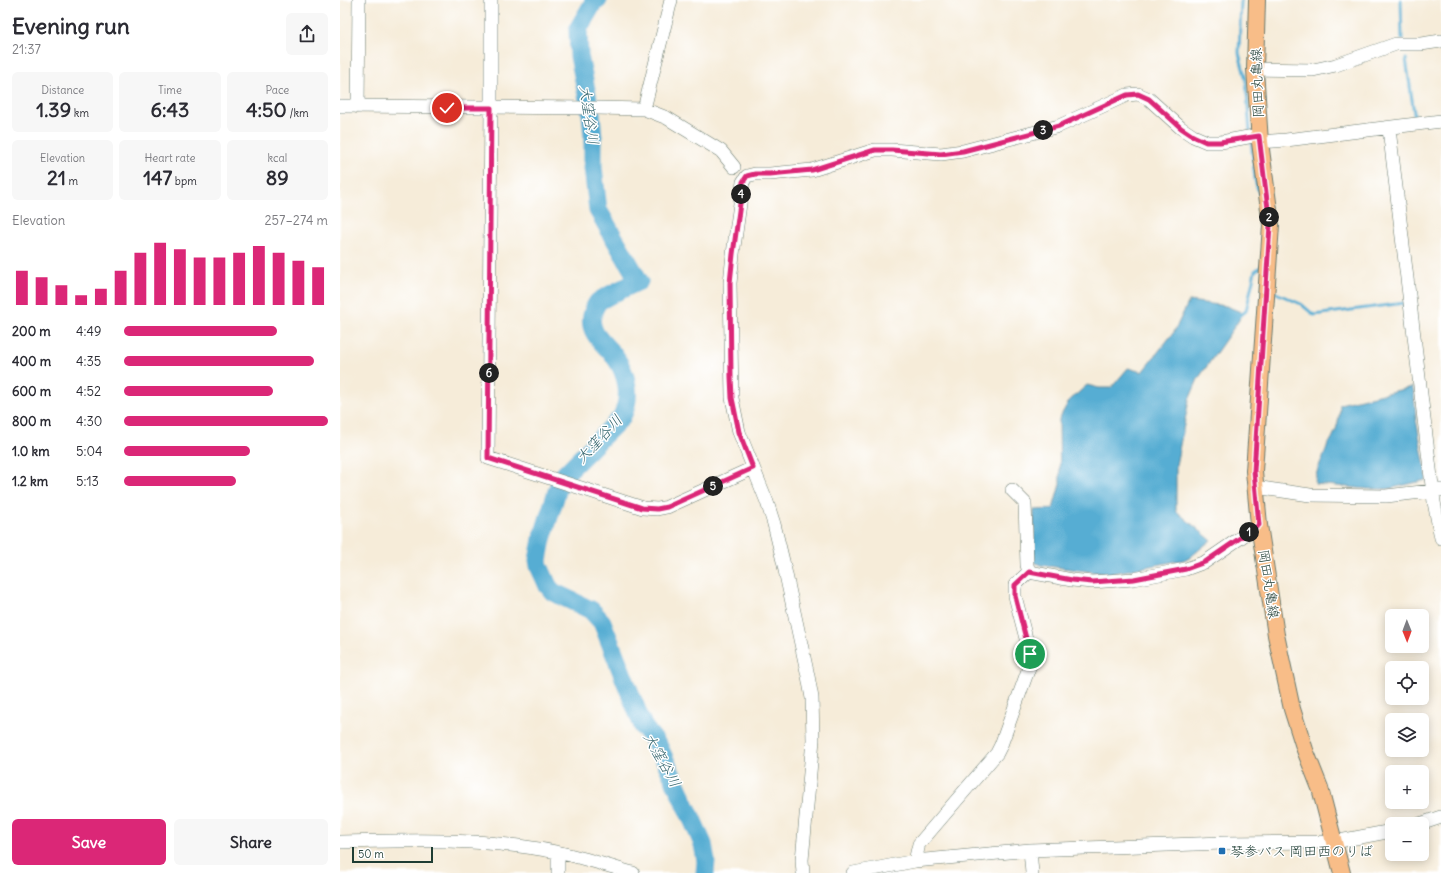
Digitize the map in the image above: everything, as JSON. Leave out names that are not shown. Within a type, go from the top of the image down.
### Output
[{"type":"main road","name":"岡田丸亀線","points":[[1257,0],[1255,138],[1270,225],[1254,471],[1255,487],[1259,525],[1276,635],[1292,709],[1305,750],[1320,788],[1342,873]]},
{"type":"street","points":[[358,106],[359,0]]},
{"type":"street","points":[[491,0],[488,458],[642,508],[657,509],[667,507],[753,468]]},
{"type":"street","points":[[644,109],[671,0]]},
{"type":"street","points":[[1255,69],[1313,70],[1336,65],[1396,44],[1421,44],[1441,41]]},
{"type":"street","points":[[802,873],[813,740],[812,698],[807,668],[783,561],[771,517],[739,432],[732,398],[730,283],[743,182],[747,176],[755,174],[812,170],[875,150],[941,154],[963,151],[1059,126],[1127,95],[1138,94],[1149,99],[1181,128],[1206,142],[1255,138],[1286,140],[1441,122]]},
{"type":"street","points":[[340,106],[644,109],[667,118],[721,151],[734,167]]},
{"type":"street","points":[[1389,129],[1437,490],[1434,502],[1441,538]]},
{"type":"street","points":[[1255,487],[1310,495],[1386,496],[1437,490]]},
{"type":"street","points":[[1012,490],[1024,503],[1027,565],[1029,572]]},
{"type":"street","points":[[1029,572],[1092,582],[1134,579],[1186,569],[1205,562],[1259,525]]},
{"type":"street","points":[[915,861],[919,844],[997,753],[1001,745],[1031,662],[1015,596],[1015,585],[1029,572]]},
{"type":"street","points":[[1429,821],[1441,817]]},
{"type":"street","points":[[853,873],[915,861],[1030,850],[1215,843],[1334,842],[1385,832]]},
{"type":"street","points":[[340,842],[396,841],[481,843],[519,847],[558,853],[609,870],[633,873]]},
{"type":"street","points":[[1030,850],[1032,873]]},
{"type":"street","points":[[558,853],[558,873]]},
{"type":"water","points":[[1189,301],[1226,306],[1241,312],[1239,320],[1198,379],[1189,400],[1176,465],[1176,511],[1211,540],[1188,559],[1108,574],[1040,565],[1034,562],[1034,510],[1053,509],[1060,484],[1059,419],[1069,401],[1087,385],[1099,388],[1111,388],[1128,368],[1142,372],[1174,332]]},
{"type":"water","points":[[1412,387],[1414,392],[1416,419],[1427,478],[1426,480],[1388,489],[1368,489],[1315,484],[1318,468],[1339,419],[1340,404]]},
{"type":"waterway","name":"大窪谷川","points":[[598,0],[594,2],[578,29],[579,56],[591,114],[593,167],[598,210],[639,281],[598,302],[593,312],[591,322],[592,328],[598,338],[615,357],[623,371],[626,379],[627,403],[621,418],[564,475],[558,488],[542,539],[538,560],[539,566],[548,586],[553,592],[591,610],[602,622],[643,726],[659,747],[703,844],[706,861],[705,873]]},
{"type":"waterway","points":[[1241,0],[1239,53],[1246,80],[1250,133]]},
{"type":"waterway","points":[[1401,0],[1402,39]]},
{"type":"waterway","points":[[1406,59],[1415,120]]},
{"type":"waterway","points":[[1251,141],[1255,180],[1260,196]]},
{"type":"waterway","points":[[1237,318],[1246,311],[1255,271],[1263,265]]},
{"type":"waterway","points":[[1274,290],[1274,292],[1301,304],[1314,315],[1404,303],[1404,307]]},
{"type":"place","name":"琴参バス 岡田西のりば","points":[[1222,851]]},
{"type":"route","points":[[447,108],[491,108],[488,458],[642,508],[657,509],[667,507],[753,468],[739,432],[732,398],[731,377],[730,283],[743,182],[747,176],[755,174],[812,170],[875,150],[941,154],[963,151],[1059,126],[1127,95],[1138,94],[1149,99],[1181,128],[1206,142],[1220,142],[1259,136],[1270,225],[1254,471],[1259,525],[1205,562],[1186,569],[1113,582],[1072,580],[1029,572],[1015,585],[1015,596],[1030,654]]}]
